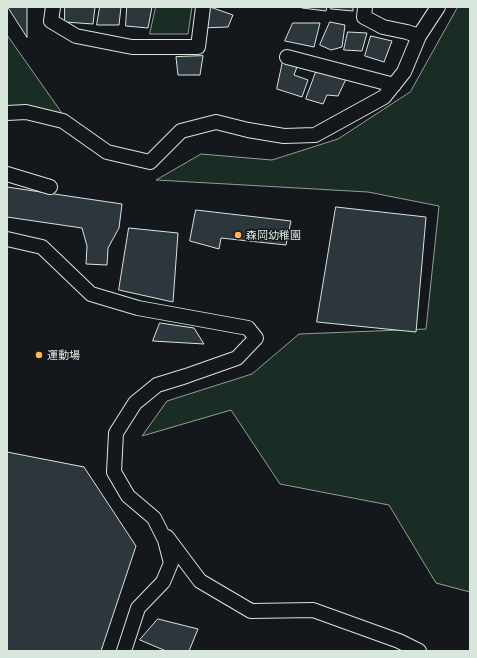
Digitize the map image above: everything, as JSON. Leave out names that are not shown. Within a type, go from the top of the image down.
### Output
[{"type":"street","points":[[53,7],[50,22],[76,36],[132,47],[198,47],[203,7]]},
{"type":"street","points":[[365,7],[364,17],[383,27],[419,36]]},
{"type":"street","points":[[7,113],[26,112],[62,121],[107,152],[150,162],[181,131],[216,122],[248,130],[284,136],[315,135],[384,97],[404,72],[419,36],[438,7]]},
{"type":"street","points":[[287,57],[394,85]]},
{"type":"street","points":[[7,174],[50,187]]},
{"type":"street","points":[[7,239],[42,247],[90,294],[138,308],[248,328],[256,338],[237,358],[157,385],[135,403],[116,433],[114,472],[128,496],[154,518],[200,581],[251,611],[313,610],[399,641],[419,651]]},
{"type":"street","points":[[124,651],[138,608],[163,582],[171,563],[165,540],[154,518]]},
{"type":"green space","points":[[156,7],[192,7],[188,34],[150,34]]},
{"type":"green space","points":[[458,7],[470,7],[470,592],[436,583],[389,505],[280,484],[231,410],[142,436],[167,401],[252,374],[299,334],[426,329],[439,206],[368,192],[156,180],[201,154],[272,160],[338,139],[410,92]]},
{"type":"green space","points":[[7,35],[64,116],[7,110]]},
{"type":"building","points":[[8,7],[27,7],[27,37]]},
{"type":"building","points":[[65,7],[95,7],[93,24],[65,22]]},
{"type":"building","points":[[100,7],[121,7],[119,25],[97,25]]},
{"type":"building","points":[[127,7],[152,7],[148,28],[126,26]]},
{"type":"building","points":[[210,7],[233,15],[228,27],[201,28]]},
{"type":"building","points":[[302,7],[327,7],[326,11]]},
{"type":"building","points":[[331,7],[353,7],[353,11],[331,9]]},
{"type":"building","points":[[330,22],[345,25],[342,47],[331,50],[320,45]]},
{"type":"building","points":[[293,23],[320,23],[314,47],[285,41]]},
{"type":"building","points":[[348,32],[367,33],[362,51],[344,50]]},
{"type":"building","points":[[371,36],[392,41],[384,62],[365,56]]},
{"type":"building","points":[[203,56],[200,75],[178,75],[176,57]]},
{"type":"building","points":[[283,61],[298,64],[294,75],[308,80],[302,97],[277,89]]},
{"type":"building","points":[[316,72],[346,79],[338,96],[327,95],[323,104],[306,99]]},
{"type":"building","points":[[7,187],[122,204],[119,228],[108,248],[107,265],[86,264],[87,246],[82,228],[7,217]]},
{"type":"building","points":[[336,207],[426,217],[416,332],[317,322]]},
{"type":"building","points":[[196,210],[291,221],[286,245],[221,238],[219,249],[190,241]]},
{"type":"building","points":[[129,228],[178,233],[173,302],[119,290]]},
{"type":"building","points":[[160,323],[194,328],[204,344],[153,341]]},
{"type":"building","points":[[7,452],[84,467],[136,546],[101,651],[7,651]]},
{"type":"building","points":[[158,619],[198,629],[189,651],[166,651],[140,640]]},
{"type":"place","name":"森岡幼稚園","points":[[238,235]]},
{"type":"place","name":"運動場","points":[[39,355]]}]
